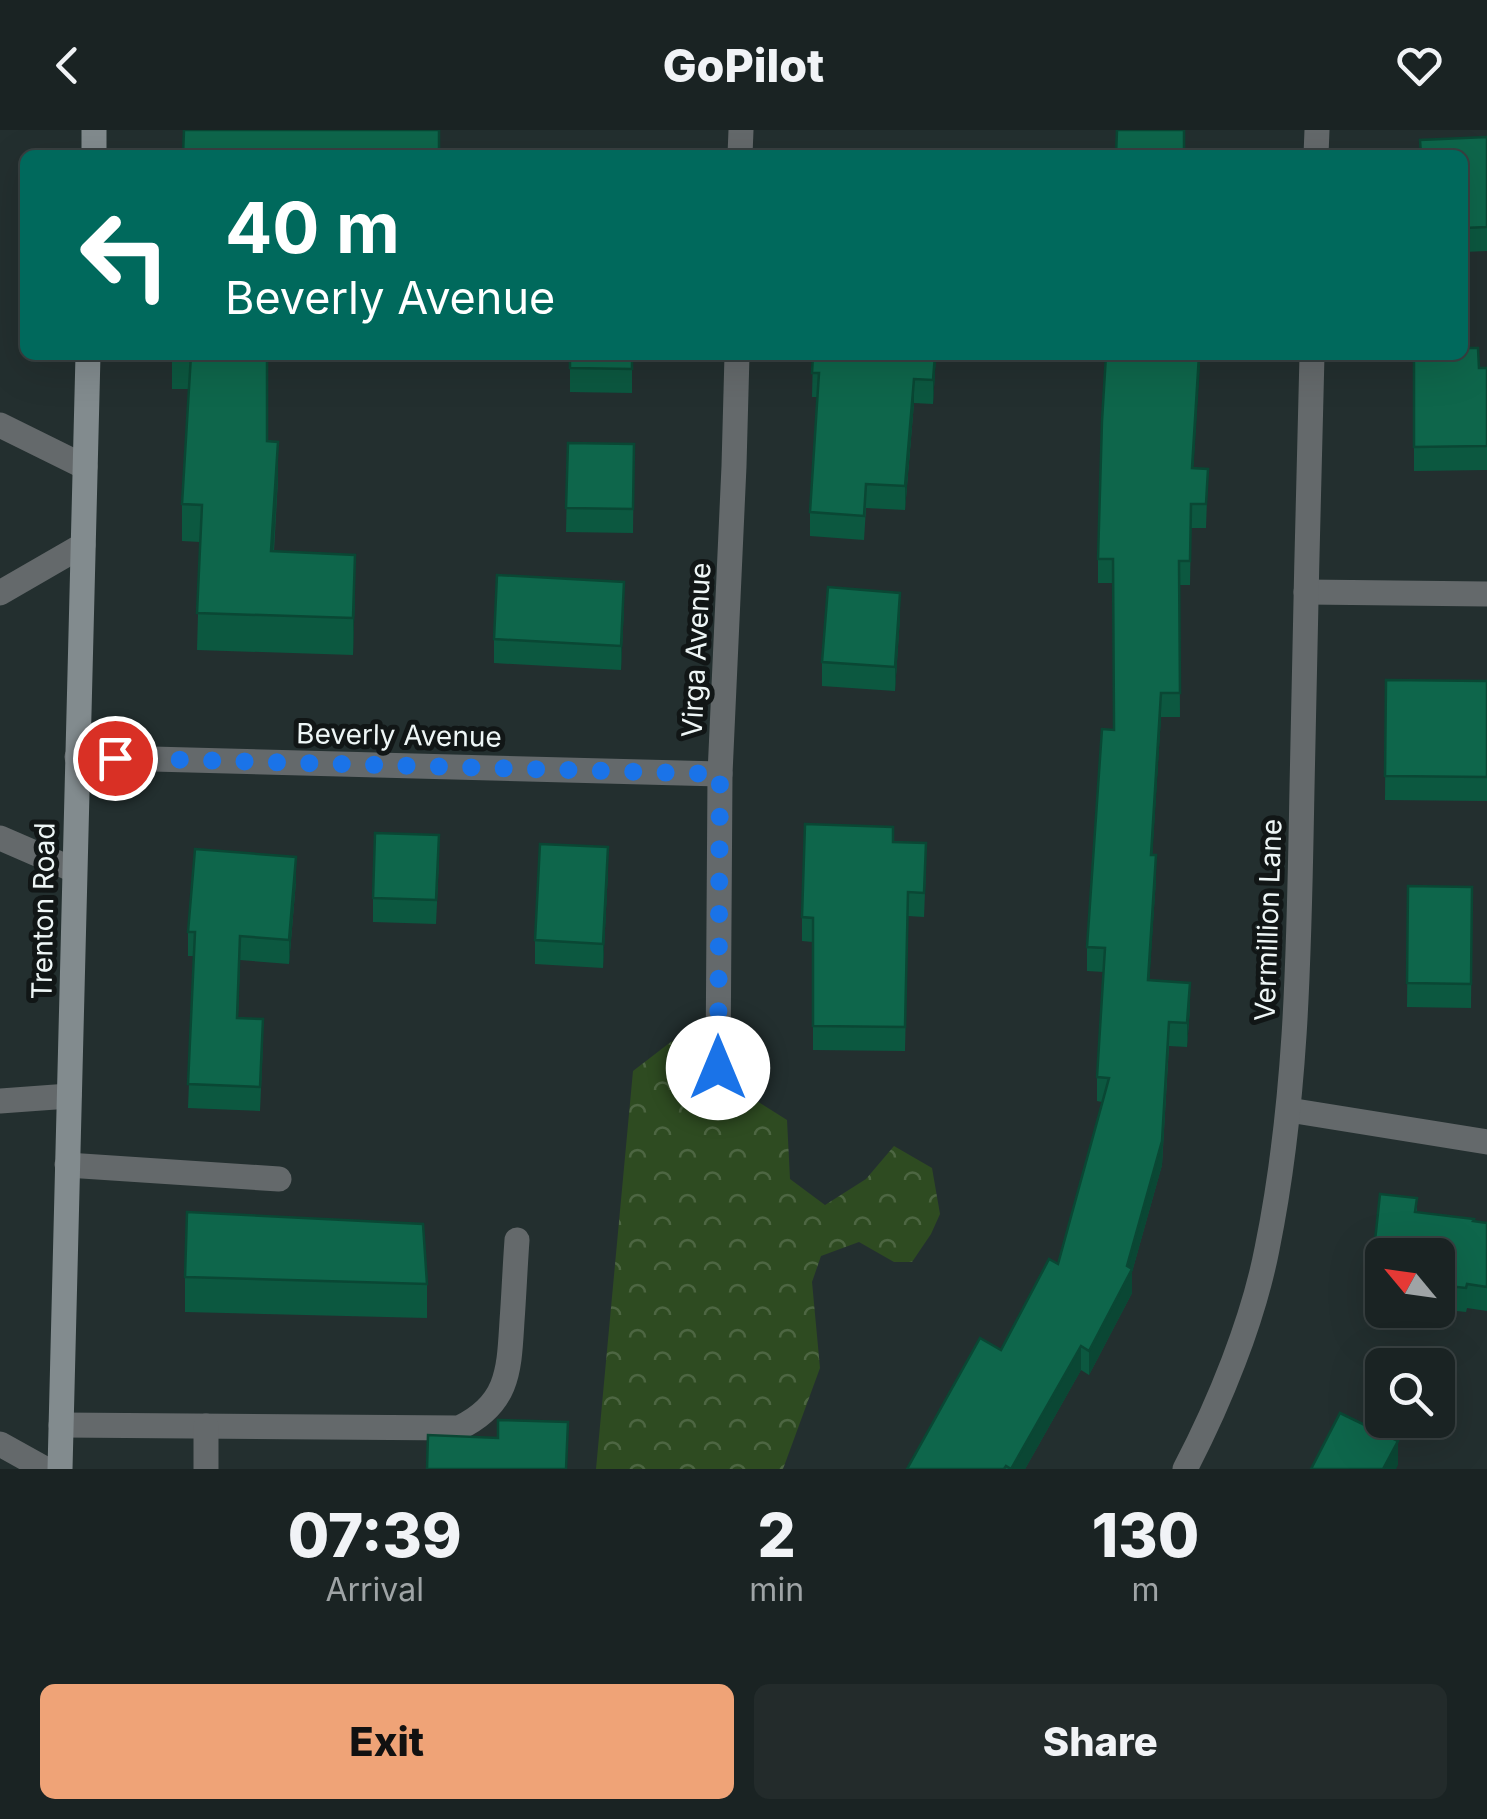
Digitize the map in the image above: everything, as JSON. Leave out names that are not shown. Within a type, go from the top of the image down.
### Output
[{"type":"main road","name":"Trenton Road","points":[[60,1469],[88,360]]},
{"type":"street","name":"Virga Avenue","points":[[718,1068],[720,774],[737,360]]},
{"type":"street","name":"Vermillion Lane","points":[[1184,1469],[1243,1335],[1267,1252],[1289,1110],[1299,944],[1312,360]]},
{"type":"street","points":[[0,425],[85,468]]},
{"type":"street","points":[[0,593],[83,545]]},
{"type":"street","points":[[1306,592],[1487,594]]},
{"type":"street","name":"Beverly Avenue","points":[[77,757],[720,774]]},
{"type":"street","points":[[0,838],[74,870]]},
{"type":"street","points":[[0,1101],[69,1096]]},
{"type":"street","points":[[1289,1110],[1487,1142]]},
{"type":"street","points":[[67,1165],[279,1178]]},
{"type":"street","points":[[61,1424],[459,1428],[476,1420],[496,1399],[509,1372],[517,1240]]},
{"type":"street","points":[[206,1426],[206,1469]]},
{"type":"street","points":[[0,1444],[45,1469]]},
{"type":"green space","points":[[672,1041],[787,1120],[790,1179],[825,1205],[866,1179],[894,1146],[932,1168],[940,1214],[912,1262],[894,1262],[859,1242],[821,1256],[812,1282],[820,1368],[783,1469],[596,1469],[633,1071]]},
{"type":"building","points":[[184,130],[439,130],[439,150],[183,150]]},
{"type":"building","points":[[1117,130],[1184,130],[1184,150],[1116,150]]},
{"type":"building","points":[[1487,137],[1487,227],[1468,228],[1468,150],[1421,150],[1420,140]]},
{"type":"building","points":[[1468,348],[1478,348],[1479,368],[1487,368],[1487,446],[1414,447],[1414,360],[1468,360]]},
{"type":"building","points":[[191,360],[267,360],[267,441],[278,442],[271,551],[355,555],[353,618],[197,613],[202,505],[182,504]]},
{"type":"building","points":[[570,360],[632,360],[632,369],[570,368]]},
{"type":"building","points":[[813,360],[935,360],[933,380],[914,379],[905,486],[866,484],[864,516],[810,512],[819,373],[812,373]]},
{"type":"building","points":[[1106,360],[1199,360],[1192,468],[1208,469],[1206,504],[1191,504],[1190,561],[1179,561],[1180,693],[1161,693],[1148,980],[1190,983],[1187,1023],[1169,1022],[1162,1141],[1127,1266],[1132,1269],[1089,1351],[1081,1346],[1011,1469],[907,1469],[980,1338],[1001,1350],[1049,1259],[1058,1264],[1109,1078],[1097,1077],[1105,948],[1087,947],[1102,729],[1114,730],[1113,559],[1098,559]]},
{"type":"building","points":[[568,443],[634,444],[633,509],[566,508]]},
{"type":"building","points":[[497,575],[624,582],[621,646],[494,639]]},
{"type":"building","points":[[828,587],[900,593],[895,667],[822,662]]},
{"type":"building","points":[[1386,680],[1487,681],[1487,777],[1385,776]]},
{"type":"building","points":[[805,824],[893,827],[893,842],[926,843],[924,893],[908,892],[905,1027],[813,1026],[813,918],[802,917]]},
{"type":"building","points":[[375,833],[439,835],[436,900],[373,898]]},
{"type":"building","points":[[540,844],[608,847],[603,944],[535,940]]},
{"type":"building","points":[[195,849],[296,857],[289,940],[240,936],[237,1018],[263,1019],[260,1087],[188,1084],[195,932],[188,932]]},
{"type":"building","points":[[1408,886],[1472,887],[1471,984],[1407,983]]},
{"type":"building","points":[[1380,1194],[1417,1198],[1415,1212],[1487,1223],[1487,1287],[1455,1287],[1455,1238],[1375,1238]]},
{"type":"building","points":[[187,1212],[423,1224],[427,1284],[185,1277]]},
{"type":"building","points":[[1340,1413],[1365,1425],[1365,1438],[1398,1441],[1383,1469],[1311,1469]]},
{"type":"building","points":[[498,1420],[568,1422],[566,1469],[427,1469],[428,1435],[498,1438]]},
{"type":"route","points":[[115,758],[720,774],[718,1068]]}]
